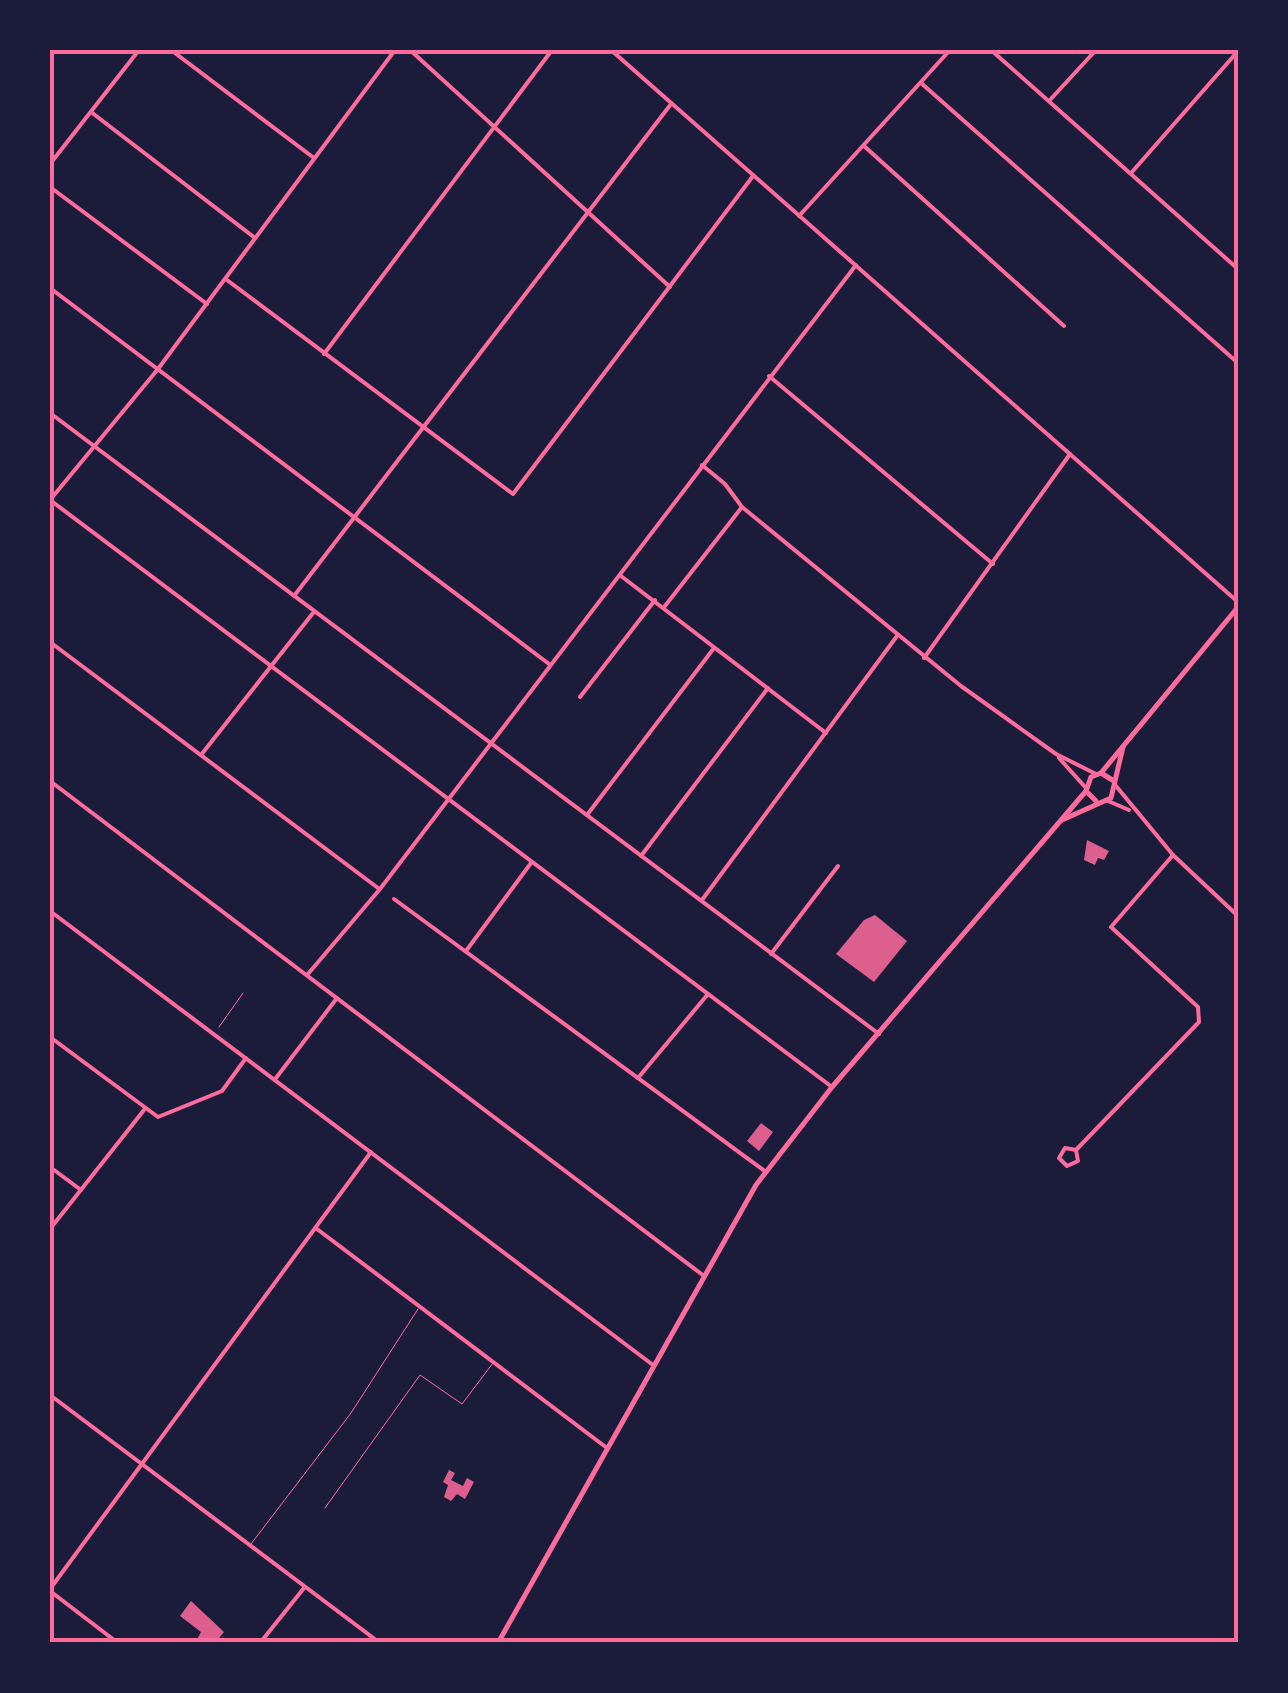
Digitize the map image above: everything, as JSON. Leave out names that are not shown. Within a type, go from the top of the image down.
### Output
[{"type":"main road","points":[[499,1640],[766,1172],[832,1087],[1238,605]]},
{"type":"main road","points":[[1056,823],[1108,801],[1126,740]]},
{"type":"main road","points":[[1099,773],[1115,784]]},
{"type":"main road","points":[[1086,789],[1099,802]]},
{"type":"street","points":[[50,164],[139,50]]},
{"type":"street","points":[[171,50],[314,158]]},
{"type":"street","points":[[395,50],[158,369],[50,500],[832,1087]]},
{"type":"street","points":[[410,50],[670,287]]},
{"type":"street","points":[[324,354],[552,50]]},
{"type":"street","points":[[611,50],[1071,453],[1238,605]]},
{"type":"street","points":[[799,216],[950,50]]},
{"type":"street","points":[[991,50],[1238,269]]},
{"type":"street","points":[[1050,101],[1096,50]]},
{"type":"street","points":[[1132,173],[1238,51]]},
{"type":"street","points":[[921,83],[1238,363]]},
{"type":"street","points":[[294,596],[584,212],[671,104]]},
{"type":"street","points":[[92,112],[255,238]]},
{"type":"street","points":[[864,146],[1064,326]]},
{"type":"street","points":[[225,278],[512,494],[753,176]]},
{"type":"street","points":[[50,187],[206,304]]},
{"type":"street","points":[[308,974],[380,889],[856,265]]},
{"type":"street","points":[[50,288],[549,664]]},
{"type":"street","points":[[769,376],[993,564]]},
{"type":"street","points":[[50,413],[878,1034]]},
{"type":"street","points":[[924,658],[1071,453]]},
{"type":"street","points":[[702,466],[725,484],[742,507],[924,658],[1056,754],[1099,773]]},
{"type":"street","points":[[665,606],[742,507]]},
{"type":"street","points":[[621,576],[826,733]]},
{"type":"street","points":[[580,697],[656,600]]},
{"type":"street","points":[[201,754],[314,612]]},
{"type":"street","points":[[702,900],[897,636]]},
{"type":"street","points":[[50,642],[380,889]]},
{"type":"street","points":[[586,815],[714,647]]},
{"type":"street","points":[[641,856],[768,688]]},
{"type":"street","points":[[1056,754],[1086,789]]},
{"type":"street","points":[[50,780],[704,1276]]},
{"type":"street","points":[[1115,784],[1133,812],[1172,855],[1238,916]]},
{"type":"street","points":[[1108,801],[1133,812]]},
{"type":"street","points":[[1076,1150],[1199,1022],[1198,1008],[1110,926],[1172,855]]},
{"type":"street","points":[[466,951],[531,863]]},
{"type":"street","points":[[772,954],[838,866]]},
{"type":"street","points":[[394,899],[766,1172]]},
{"type":"street","points":[[50,910],[654,1365]]},
{"type":"street","points":[[638,1078],[708,994]]},
{"type":"street","points":[[275,1080],[337,998]]},
{"type":"street","points":[[50,1037],[144,1110],[164,1116],[218,1094],[246,1058]]},
{"type":"street","points":[[50,1230],[144,1110]]},
{"type":"street","points":[[118,1643],[50,1590],[371,1152]]},
{"type":"street","points":[[50,1167],[81,1190]]},
{"type":"street","points":[[318,1229],[607,1448]]},
{"type":"street","points":[[50,1394],[380,1643]]},
{"type":"street","points":[[260,1643],[304,1588]]},
{"type":"street","points":[[499,1640],[509,1643]]},
{"type":"street","points":[[728,1643],[736,1643]]},
{"type":"lane","points":[[250,1546],[352,1413],[420,1307]]},
{"type":"lane","points":[[325,1508],[420,1375],[462,1404],[494,1362]]},
{"type":"path","points":[[214,1034],[243,993]]},
{"type":"building","points":[[1087,840],[1109,851],[1095,865],[1084,860]]},
{"type":"building","points":[[875,915],[907,941],[874,982],[836,954],[864,920]]},
{"type":"building","points":[[761,1123],[773,1132],[759,1151],[747,1141]]},
{"type":"building","points":[[449,1470],[455,1473],[451,1480],[463,1486],[467,1478],[474,1482],[465,1499],[457,1494],[451,1501],[444,1497],[448,1485],[443,1482]]},
{"type":"building","points":[[191,1601],[224,1632],[215,1643],[195,1643],[201,1632],[180,1616]]}]
